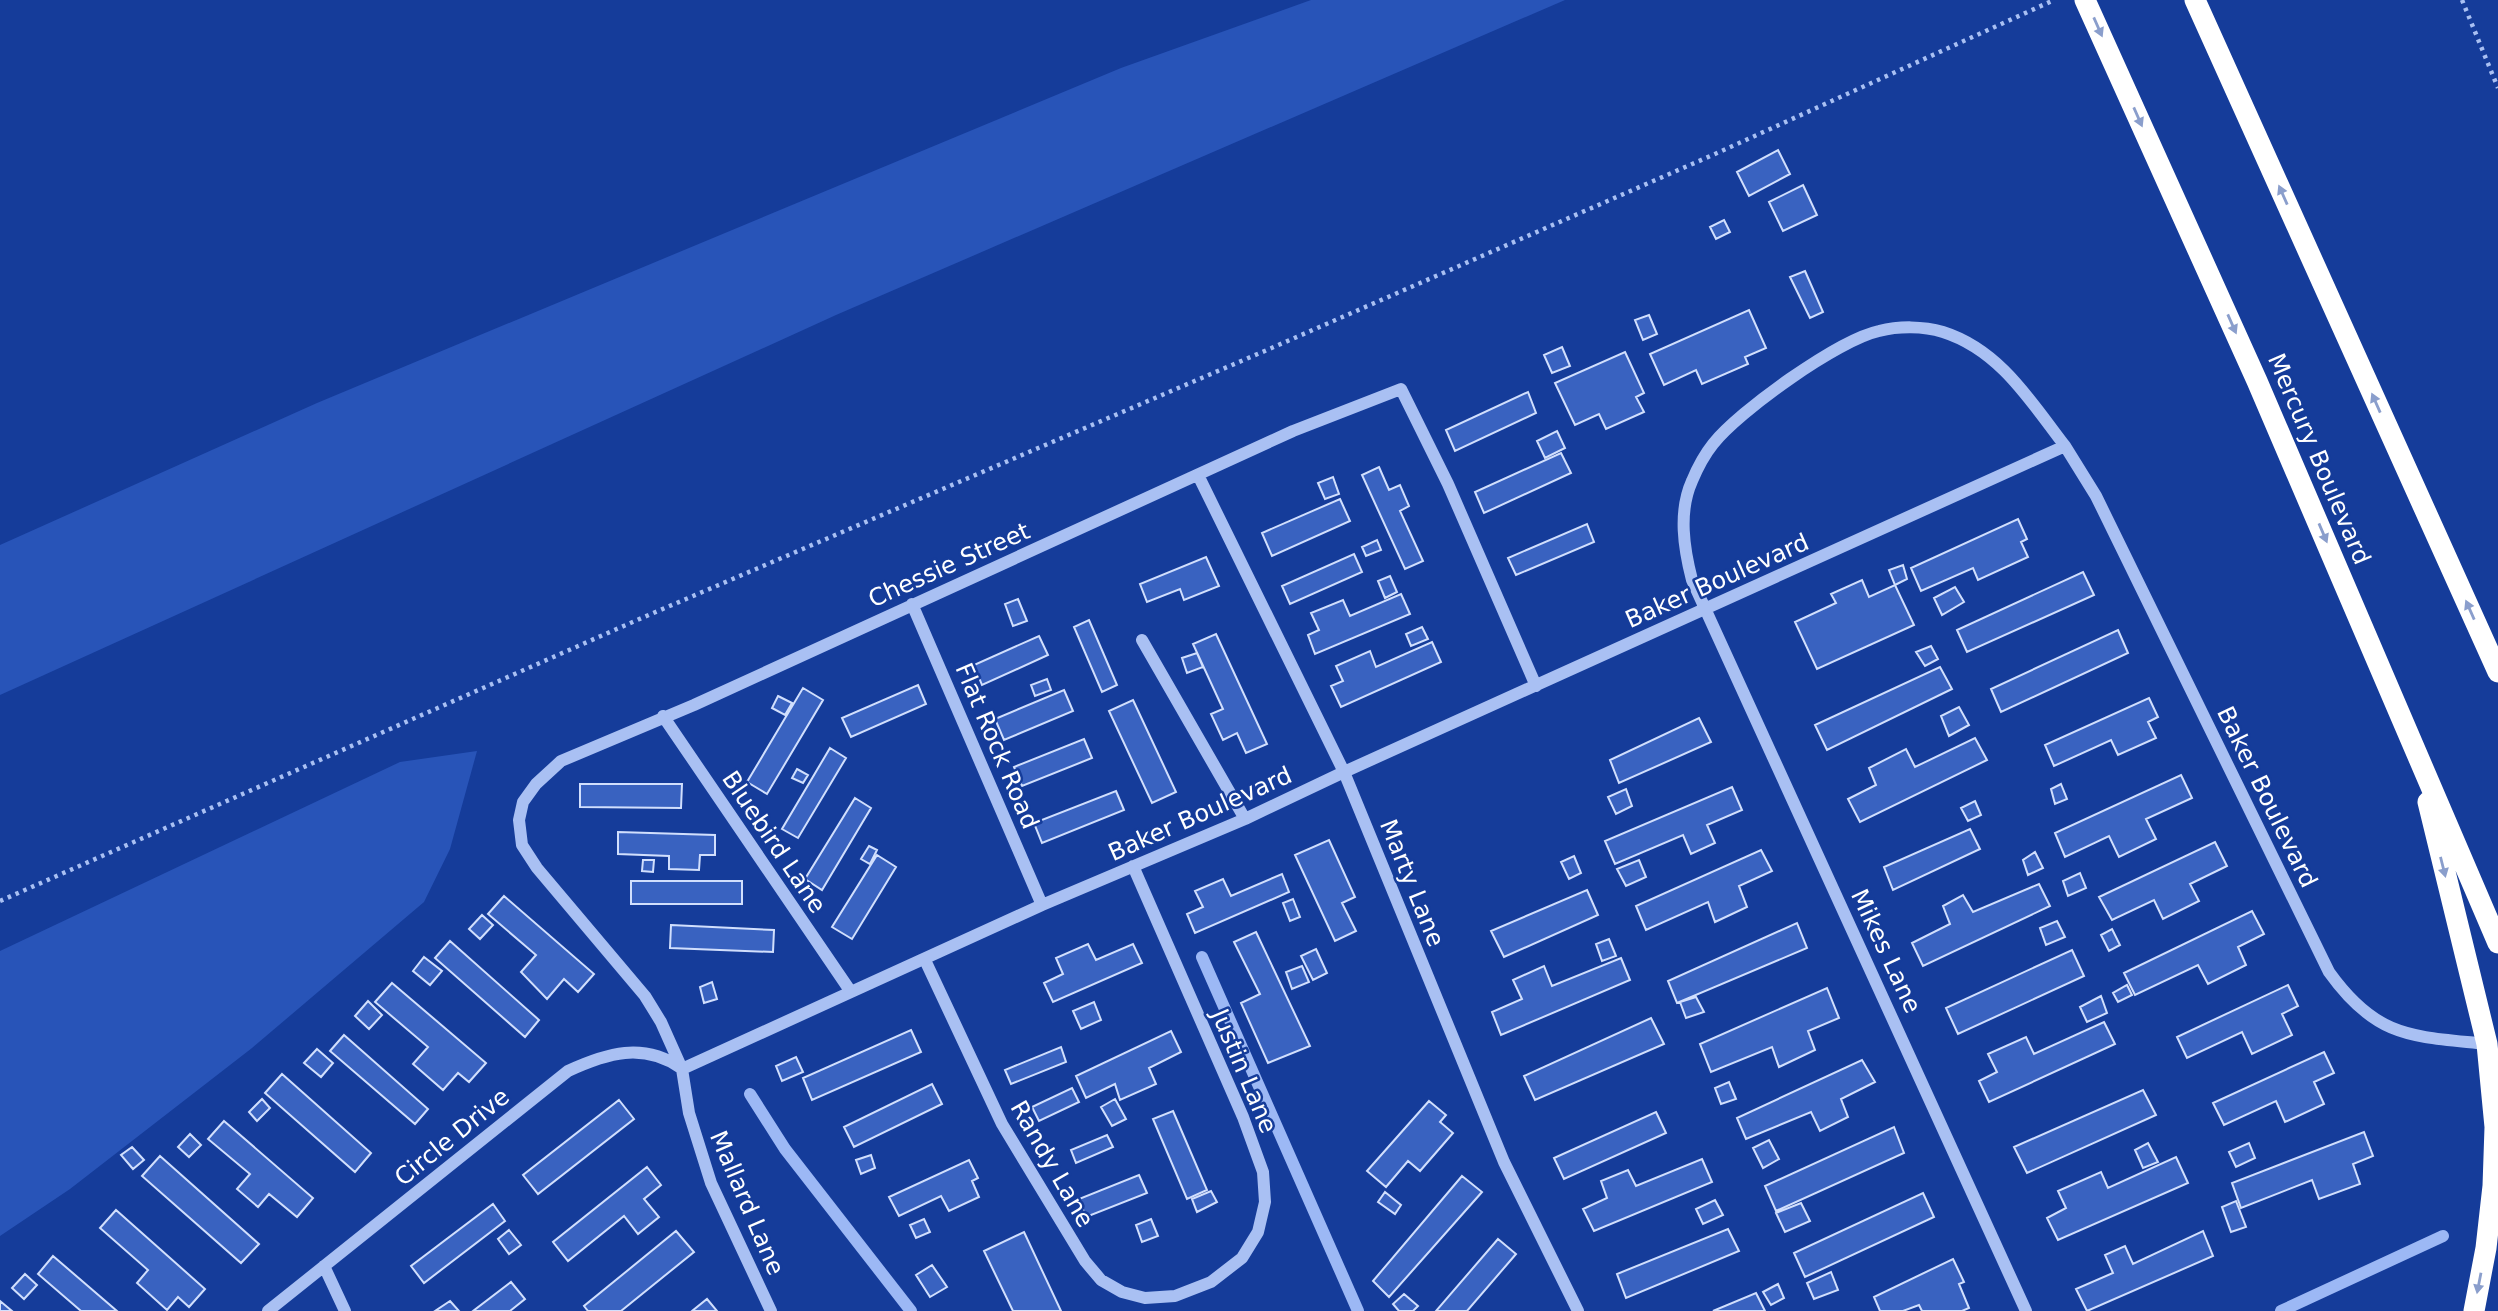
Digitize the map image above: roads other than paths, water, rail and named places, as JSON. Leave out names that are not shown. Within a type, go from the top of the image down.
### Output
[{"type":"highway","name":"Mercury Boulevard","points":[[2085,0],[2257,381],[2498,943]]},
{"type":"highway","points":[[2199,9],[2498,672]]},
{"type":"highway","points":[[2418,752],[2441,863],[2487,1044],[2495,1127],[2493,1186],[2486,1248],[2474,1311]]},
{"type":"street","name":"Mikes Lane","points":[[2026,1311],[1692,580],[1685,553],[1684,510],[1691,482],[1712,444],[1732,424],[1800,372],[1854,340],[1878,331],[1904,327],[1942,332],[1976,346],[2005,369],[2065,446]]},
{"type":"street","name":"Chessie Street","points":[[681,1069],[661,1021],[645,996],[537,868],[522,845],[519,820],[523,802],[536,784],[561,761],[694,705],[1293,431],[1401,389],[1448,484],[1536,686]]},
{"type":"street","name":"Baker Boulevard","points":[[681,1069],[1042,905],[1245,819],[2065,446],[2096,496],[2329,972],[2363,1011],[2388,1027],[2415,1037],[2487,1044]]},
{"type":"street","name":"Marty Lane","points":[[1198,475],[1344,772],[1504,1162],[1578,1311]]},
{"type":"street","name":"Flat Rock Road","points":[[912,604],[1042,905]]},
{"type":"street","points":[[1142,640],[1245,819]]},
{"type":"street","name":"Bluebird Lane","points":[[663,716],[850,992]]},
{"type":"street","name":"Justin Lane","points":[[1133,866],[1243,1117],[1263,1172],[1265,1202],[1258,1232],[1242,1258],[1211,1282]]},
{"type":"street","name":"Randy Lane","points":[[925,960],[1002,1124],[1085,1261],[1101,1280],[1122,1292],[1145,1298],[1175,1296],[1211,1282]]},
{"type":"street","name":"Circle Drive","points":[[268,1311],[568,1071],[598,1057],[632,1052],[666,1058],[681,1069]]},
{"type":"street","name":"Mallard Lane","points":[[681,1069],[689,1113],[711,1183],[771,1311]]},
{"type":"street","points":[[324,1266],[345,1311]]},
{"type":"waterway","points":[[1202,957],[1358,1311]]},
{"type":"waterway","points":[[750,1094],[785,1149],[911,1311]]},
{"type":"waterway","points":[[2281,1311],[2443,1236]]}]
